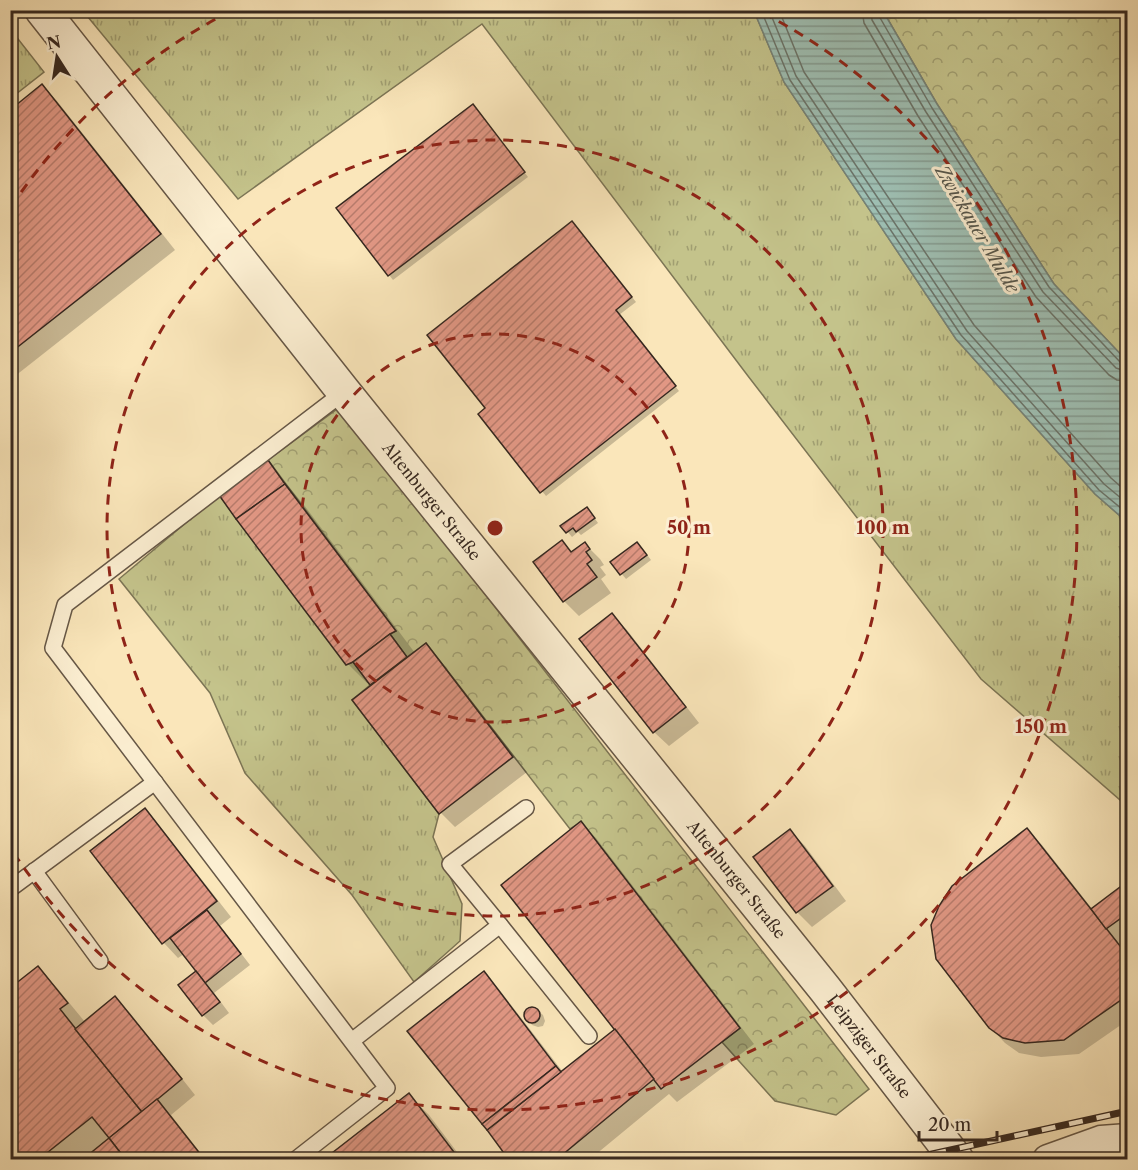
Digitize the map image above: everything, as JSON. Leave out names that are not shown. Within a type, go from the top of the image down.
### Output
[{"type":"street","name":"Altenburger Straße","points":[[42,10],[344,392],[825,988]]},
{"type":"street","name":"Leipziger Straße","points":[[825,988],[957,1160]]},
{"type":"street","points":[[1048,1160],[1101,1141],[1128,1139]]},
{"type":"street","points":[[1122,1160],[1128,1158]]},
{"type":"lane","points":[[295,1160],[387,1088],[353,1040],[53,648],[65,605],[344,392]]},
{"type":"lane","points":[[10,889],[155,782]]},
{"type":"lane","points":[[526,808],[450,864],[589,1036]]},
{"type":"lane","points":[[34,871],[100,962]]},
{"type":"lane","points":[[353,1040],[500,925]]},
{"type":"green space","points":[[83,11],[754,11],[784,82],[956,339],[1095,494],[1127,522],[1127,806],[981,679],[482,24],[238,199]]},
{"type":"green space","points":[[883,11],[1127,11],[1127,361],[1054,284],[937,104]]},
{"type":"green space","points":[[11,30],[44,72],[11,98]]},
{"type":"green space","points":[[340,407],[869,1089],[836,1115],[775,1101],[722,1042],[740,1028],[581,822],[570,829],[426,643],[407,657],[390,634],[396,631],[268,460]]},
{"type":"green space","points":[[219,495],[346,664],[353,662],[370,685],[352,700],[439,814],[433,837],[462,904],[460,941],[414,982],[352,895],[245,773],[210,693],[119,579]]},
{"type":"water","name":"Zwickauer Mulde","points":[[754,11],[883,11],[937,104],[1054,284],[1127,361],[1127,522],[1095,494],[956,339],[784,82]]},
{"type":"building","points":[[42,84],[161,234],[10,353],[10,110]]},
{"type":"building","points":[[473,104],[525,172],[388,276],[336,208]]},
{"type":"building","points":[[572,221],[632,297],[616,310],[676,386],[540,493],[478,414],[485,408],[427,335]]},
{"type":"building","points":[[268,460],[285,484],[236,519],[219,495]]},
{"type":"building","points":[[285,484],[396,631],[346,665],[236,519]]},
{"type":"building","points":[[587,507],[595,518],[576,532],[573,528],[566,533],[560,526]]},
{"type":"building","points":[[562,540],[571,552],[585,542],[590,549],[586,552],[592,560],[587,564],[597,577],[563,602],[533,562]]},
{"type":"building","points":[[637,542],[647,555],[620,575],[610,562]]},
{"type":"building","points":[[612,613],[686,707],[653,733],[579,639]]},
{"type":"building","points":[[390,634],[407,657],[370,685],[353,662]]},
{"type":"building","points":[[426,643],[513,757],[439,814],[352,700]]},
{"type":"building","points":[[145,808],[217,901],[162,944],[90,851]]},
{"type":"building","points":[[581,821],[740,1028],[661,1089],[501,885]]},
{"type":"building","points":[[1027,828],[1128,956],[1128,995],[1064,1040],[1025,1043],[1003,1038],[989,1028],[936,959],[931,925],[939,906],[952,886]]},
{"type":"building","points":[[790,829],[833,886],[796,913],[753,857]]},
{"type":"building","points":[[1120,887],[1128,897],[1128,913],[1106,929],[1091,909]]},
{"type":"building","points":[[207,910],[241,954],[205,983],[170,938]]},
{"type":"building","points":[[38,966],[68,1003],[60,1009],[142,1112],[109,1138],[92,1117],[38,1160],[10,1160],[10,988]]},
{"type":"building","points":[[196,971],[220,1002],[202,1016],[178,985]]},
{"type":"building","points":[[484,971],[556,1066],[482,1124],[407,1031]]},
{"type":"building","points":[[115,996],[182,1079],[142,1112],[75,1029]]},
{"type":"building","points":[[529,1007],[535,1007],[540,1015],[538,1021],[529,1023],[524,1018],[524,1012]]},
{"type":"building","points":[[615,1029],[654,1079],[556,1160],[509,1160],[487,1130]]},
{"type":"building","points":[[556,1066],[561,1072],[487,1130],[482,1124]]},
{"type":"building","points":[[409,1093],[460,1160],[323,1160]]},
{"type":"building","points":[[157,1099],[205,1160],[126,1160],[109,1138]]},
{"type":"building","points":[[109,1138],[126,1160],[82,1160]]},
{"type":"railway","points":[[905,1160],[1128,1111]]}]
